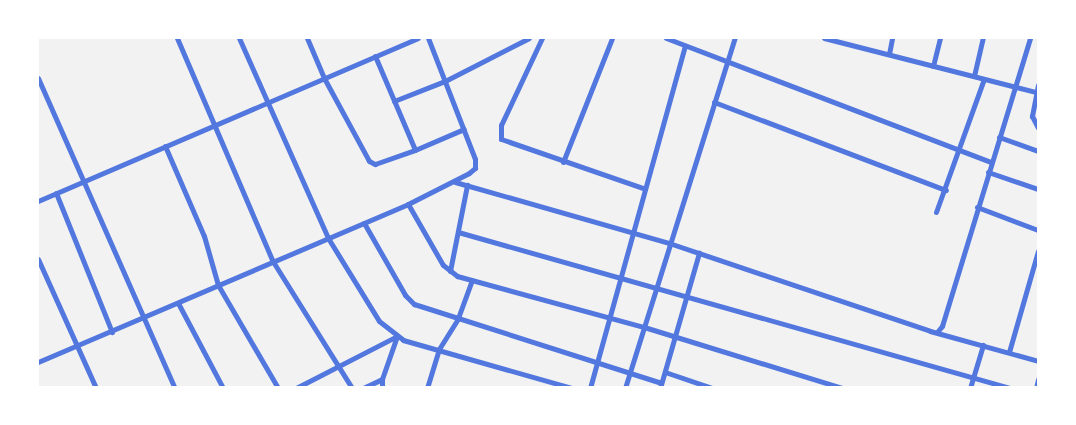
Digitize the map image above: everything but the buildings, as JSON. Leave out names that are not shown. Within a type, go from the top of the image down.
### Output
[{"type":"street","points":[[176,38],[212,126],[272,260],[352,388]]},
{"type":"street","points":[[239,38],[266,103],[328,238],[379,321],[397,336],[572,388]]},
{"type":"street","points":[[308,38],[324,78],[369,161],[376,164],[416,150],[464,129]]},
{"type":"street","points":[[38,201],[418,38]]},
{"type":"street","points":[[38,362],[143,320],[272,260],[408,204],[455,182],[475,168],[464,129],[428,38]]},
{"type":"street","points":[[394,101],[445,81],[530,38]]},
{"type":"street","points":[[542,38],[501,125],[501,139],[645,189]]},
{"type":"street","points":[[563,162],[612,38]]},
{"type":"street","points":[[666,38],[991,162]]},
{"type":"street","points":[[625,388],[735,38]]},
{"type":"street","points":[[824,38],[846,40],[889,54],[1036,92]]},
{"type":"street","points":[[889,54],[892,38]]},
{"type":"street","points":[[933,66],[940,38]]},
{"type":"street","points":[[974,76],[983,38]]},
{"type":"street","points":[[937,332],[942,326],[1030,38]]},
{"type":"street","points":[[590,388],[685,46]]},
{"type":"street","points":[[375,56],[416,150]]},
{"type":"street","points":[[38,78],[40,89],[175,388]]},
{"type":"street","points":[[936,212],[946,190],[984,79]]},
{"type":"street","points":[[1038,85],[1032,116],[1038,128]]},
{"type":"street","points":[[714,102],[946,190]]},
{"type":"street","points":[[999,137],[1038,152]]},
{"type":"street","points":[[165,146],[204,236],[218,285],[278,388]]},
{"type":"street","points":[[988,172],[1038,189]]},
{"type":"street","points":[[455,182],[669,243],[937,332],[1038,361]]},
{"type":"street","points":[[450,272],[467,185]]},
{"type":"street","points":[[56,193],[112,332]]},
{"type":"street","points":[[408,204],[435,254],[450,272],[472,280],[644,327],[842,388]]},
{"type":"street","points":[[977,207],[1038,230]]},
{"type":"street","points":[[364,223],[405,295],[414,304],[596,362],[661,385],[699,253]]},
{"type":"street","points":[[458,232],[686,298],[1010,388]]},
{"type":"street","points":[[1009,352],[1038,251]]},
{"type":"street","points":[[38,259],[96,388]]},
{"type":"street","points":[[427,388],[440,349],[458,318],[472,280]]},
{"type":"street","points":[[178,304],[223,388]]},
{"type":"street","points":[[296,388],[397,336]]},
{"type":"street","points":[[382,388],[382,379],[397,336]]},
{"type":"street","points":[[970,388],[983,345]]},
{"type":"street","points":[[664,372],[712,388]]},
{"type":"street","points":[[364,388],[382,379]]},
{"type":"street","points":[[1036,388],[1038,379]]}]
